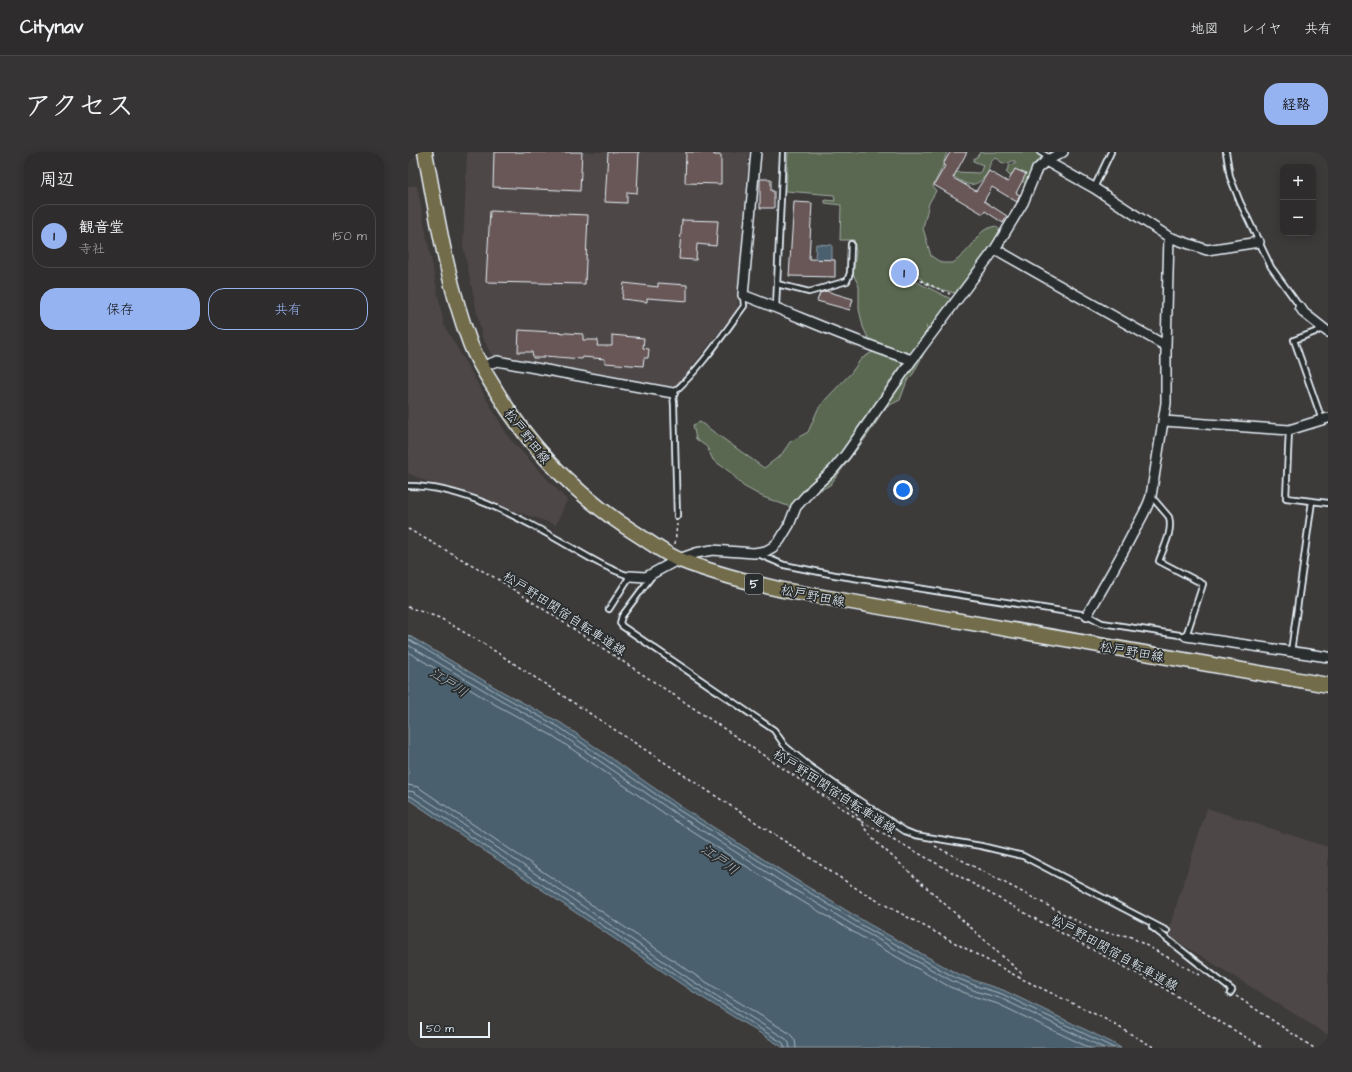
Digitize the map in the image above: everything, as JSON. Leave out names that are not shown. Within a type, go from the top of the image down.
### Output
[{"type":"main road","name":"松戸野田線","points":[[425,152],[455,297],[471,344],[481,367],[523,433],[566,480],[589,501],[624,527],[679,559],[743,581],[814,596],[1328,685]]},
{"type":"street","points":[[756,152],[743,295],[889,353],[912,360]]},
{"type":"street","points":[[630,576],[646,577],[679,559],[696,552],[712,550],[754,553],[766,551],[773,547],[780,540],[789,525],[796,507],[846,454],[912,360],[995,249],[1023,203],[1037,169],[1063,152]]},
{"type":"street","points":[[1049,160],[1169,237],[1207,250],[1259,242]]},
{"type":"street","points":[[1087,615],[1107,582],[1148,505],[1151,496],[1166,403],[1169,237]]},
{"type":"street","points":[[995,249],[1166,346]]},
{"type":"street","points":[[1300,307],[1304,313],[1326,330]]},
{"type":"street","points":[[481,367],[497,361],[673,393]]},
{"type":"street","points":[[1164,421],[1289,430],[1325,419]]},
{"type":"street","points":[[1186,636],[1328,657]]},
{"type":"lane","points":[[776,307],[783,152]]},
{"type":"lane","points":[[1040,152],[1049,160]]},
{"type":"lane","points":[[1094,188],[1111,152]]},
{"type":"lane","points":[[1226,152],[1234,188],[1259,242],[1271,267],[1300,307]]},
{"type":"lane","points":[[777,284],[809,292],[847,281],[850,273],[851,244]]},
{"type":"lane","points":[[677,516],[673,393],[682,385],[713,348],[744,306],[743,295]]},
{"type":"lane","points":[[1325,419],[1294,340],[1326,330]]},
{"type":"lane","points":[[1289,430],[1286,498],[1328,503]]},
{"type":"lane","points":[[408,486],[435,488],[490,505],[532,524],[621,573],[630,576],[609,610]]},
{"type":"lane","points":[[754,553],[784,564],[834,575],[1087,615],[1102,623],[1186,636],[1203,584],[1159,561],[1170,532],[1170,521],[1169,517],[1151,496]]},
{"type":"lane","points":[[1291,652],[1312,501]]},
{"type":"lane","points":[[653,574],[622,616],[620,623],[622,626],[774,730],[785,746],[843,790],[892,823],[914,835],[981,846],[1023,856],[1167,931]]},
{"type":"lane","points":[[1153,924],[1152,928],[1232,990],[1230,992]]},
{"type":"path","points":[[915,278],[959,298]]},
{"type":"path","points":[[675,544],[677,516]]},
{"type":"path","name":"松戸野田関宿自転車道線","points":[[408,529],[499,580],[677,697],[861,821],[1041,922],[1160,986],[1264,1048]]},
{"type":"path","points":[[408,607],[440,618],[484,644],[865,894],[1020,978],[1103,1018],[1155,1048]]},
{"type":"path","points":[[830,790],[856,814],[873,839],[1021,973],[1020,978]]},
{"type":"path","points":[[935,846],[1096,931],[1129,936],[1203,977]]},
{"type":"path","points":[[1230,992],[1314,1048]]},
{"type":"shaded area","points":[[467,152],[749,152],[737,309],[676,387],[492,356],[482,337],[463,246]]},
{"type":"shaded area","points":[[408,186],[417,186],[444,325],[509,438],[567,500],[556,525],[420,479],[408,473]]},
{"type":"shaded area","points":[[1207,808],[1328,847],[1328,1035],[1167,935]]},
{"type":"green space","points":[[788,152],[947,152],[942,168],[933,186],[936,191],[929,203],[923,228],[931,256],[942,263],[953,263],[961,257],[984,230],[996,226],[1001,232],[998,241],[958,294],[933,287],[926,284],[919,277],[913,275],[901,279],[900,284],[902,281],[912,285],[915,281],[951,299],[930,328],[926,326],[931,340],[913,374],[907,381],[900,400],[890,405],[880,413],[878,420],[867,436],[830,485],[815,493],[802,508],[796,509],[763,497],[743,486],[730,472],[713,460],[707,447],[696,439],[693,425],[700,422],[764,468],[781,455],[790,442],[808,432],[818,409],[826,399],[851,373],[861,359],[874,351],[863,327],[859,309],[859,287],[853,273],[856,252],[854,240],[840,240],[841,205],[825,203],[825,200],[835,201],[834,195],[786,191]]},
{"type":"green space","points":[[980,152],[1045,152],[1041,162],[1041,175],[1032,185],[1026,184],[1021,178],[1020,171],[1017,171],[1011,176],[1006,172],[1010,165],[1015,164],[1015,161],[1003,164],[995,158],[985,176],[975,184],[966,184],[953,176],[955,172],[979,173],[983,165],[973,161]]},
{"type":"water","points":[[816,244],[832,245],[832,260],[815,259]]},
{"type":"water","name":"江戸川","points":[[408,635],[503,692],[561,723],[680,806],[867,923],[956,973],[1003,990],[1121,1048],[784,1048],[690,990],[408,799]]},
{"type":"building","points":[[494,152],[582,152],[580,191],[493,187]]},
{"type":"building","points":[[608,152],[639,152],[637,193],[627,192],[627,203],[605,202]]},
{"type":"building","points":[[686,152],[714,152],[714,155],[721,155],[721,184],[685,183]]},
{"type":"building","points":[[950,152],[967,152],[953,178],[976,191],[989,171],[1008,182],[1015,169],[1026,174],[1016,193],[1020,195],[1017,202],[992,187],[984,201],[1007,216],[1003,223],[985,211],[983,214],[934,185],[945,166],[943,165]]},
{"type":"building","points":[[760,179],[771,179],[771,191],[774,191],[774,208],[760,208]]},
{"type":"building","points":[[794,202],[812,203],[809,259],[835,260],[835,277],[789,276]]},
{"type":"building","points":[[490,211],[588,215],[585,284],[486,282]]},
{"type":"building","points":[[682,220],[718,221],[716,246],[697,244],[696,260],[679,259]]},
{"type":"building","points":[[901,266],[911,270],[907,280],[897,276]]},
{"type":"building","points":[[624,283],[658,287],[658,283],[687,285],[687,301],[647,298],[647,302],[622,299]]},
{"type":"building","points":[[826,291],[853,299],[850,310],[817,301],[820,293]]},
{"type":"building","points":[[519,330],[583,334],[583,340],[598,340],[597,346],[612,346],[612,335],[644,338],[643,348],[649,349],[648,358],[644,358],[643,366],[605,363],[605,359],[583,357],[582,359],[544,356],[544,358],[533,358],[532,352],[518,352]]},
{"type":"place","name":"観音堂","points":[[904,273]]}]
